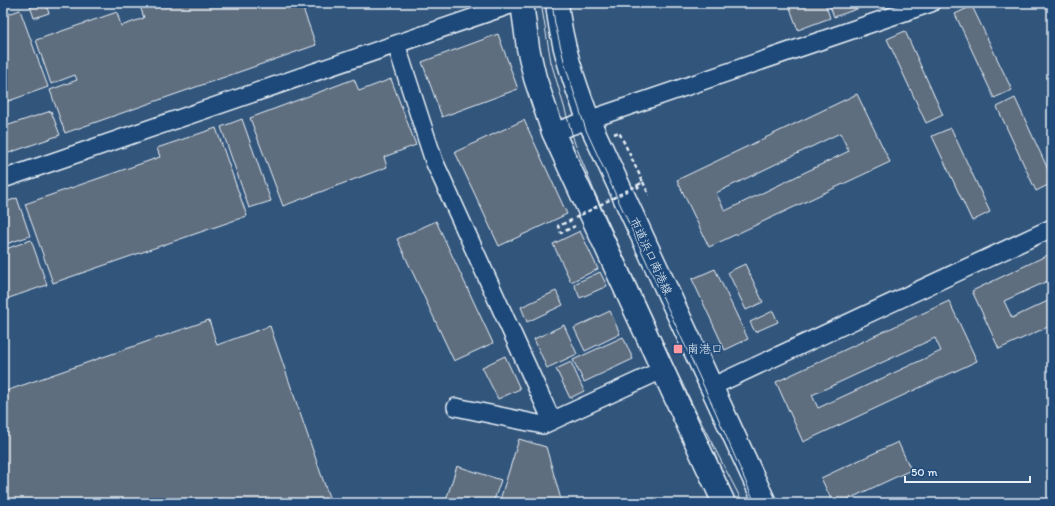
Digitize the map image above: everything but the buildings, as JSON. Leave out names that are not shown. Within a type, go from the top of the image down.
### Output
[{"type":"main road","points":[[522,3],[528,48],[535,78],[553,132],[724,503]]},
{"type":"main road","name":"市道浜口南港線","points":[[557,3],[566,56],[576,88],[589,120],[765,503]]},
{"type":"street","points":[[3,179],[516,3]]},
{"type":"street","points":[[553,132],[931,3]]},
{"type":"street","points":[[396,44],[434,161],[552,421]]},
{"type":"street","points":[[711,387],[1052,228]]},
{"type":"street","points":[[456,407],[543,425],[662,370]]},
{"type":"path","points":[[641,178],[649,195]]},
{"type":"path","points":[[576,225],[560,233],[558,226],[643,182]]},
{"type":"path","points":[[637,185],[640,191]]},
{"type":"tram line","points":[[541,3],[551,62],[575,144],[595,193],[670,358],[743,503]]},
{"type":"tram line","points":[[552,3],[555,24],[565,65],[586,130],[716,413],[755,503]]},
{"type":"place","name":"南港口","points":[[678,349]]}]
